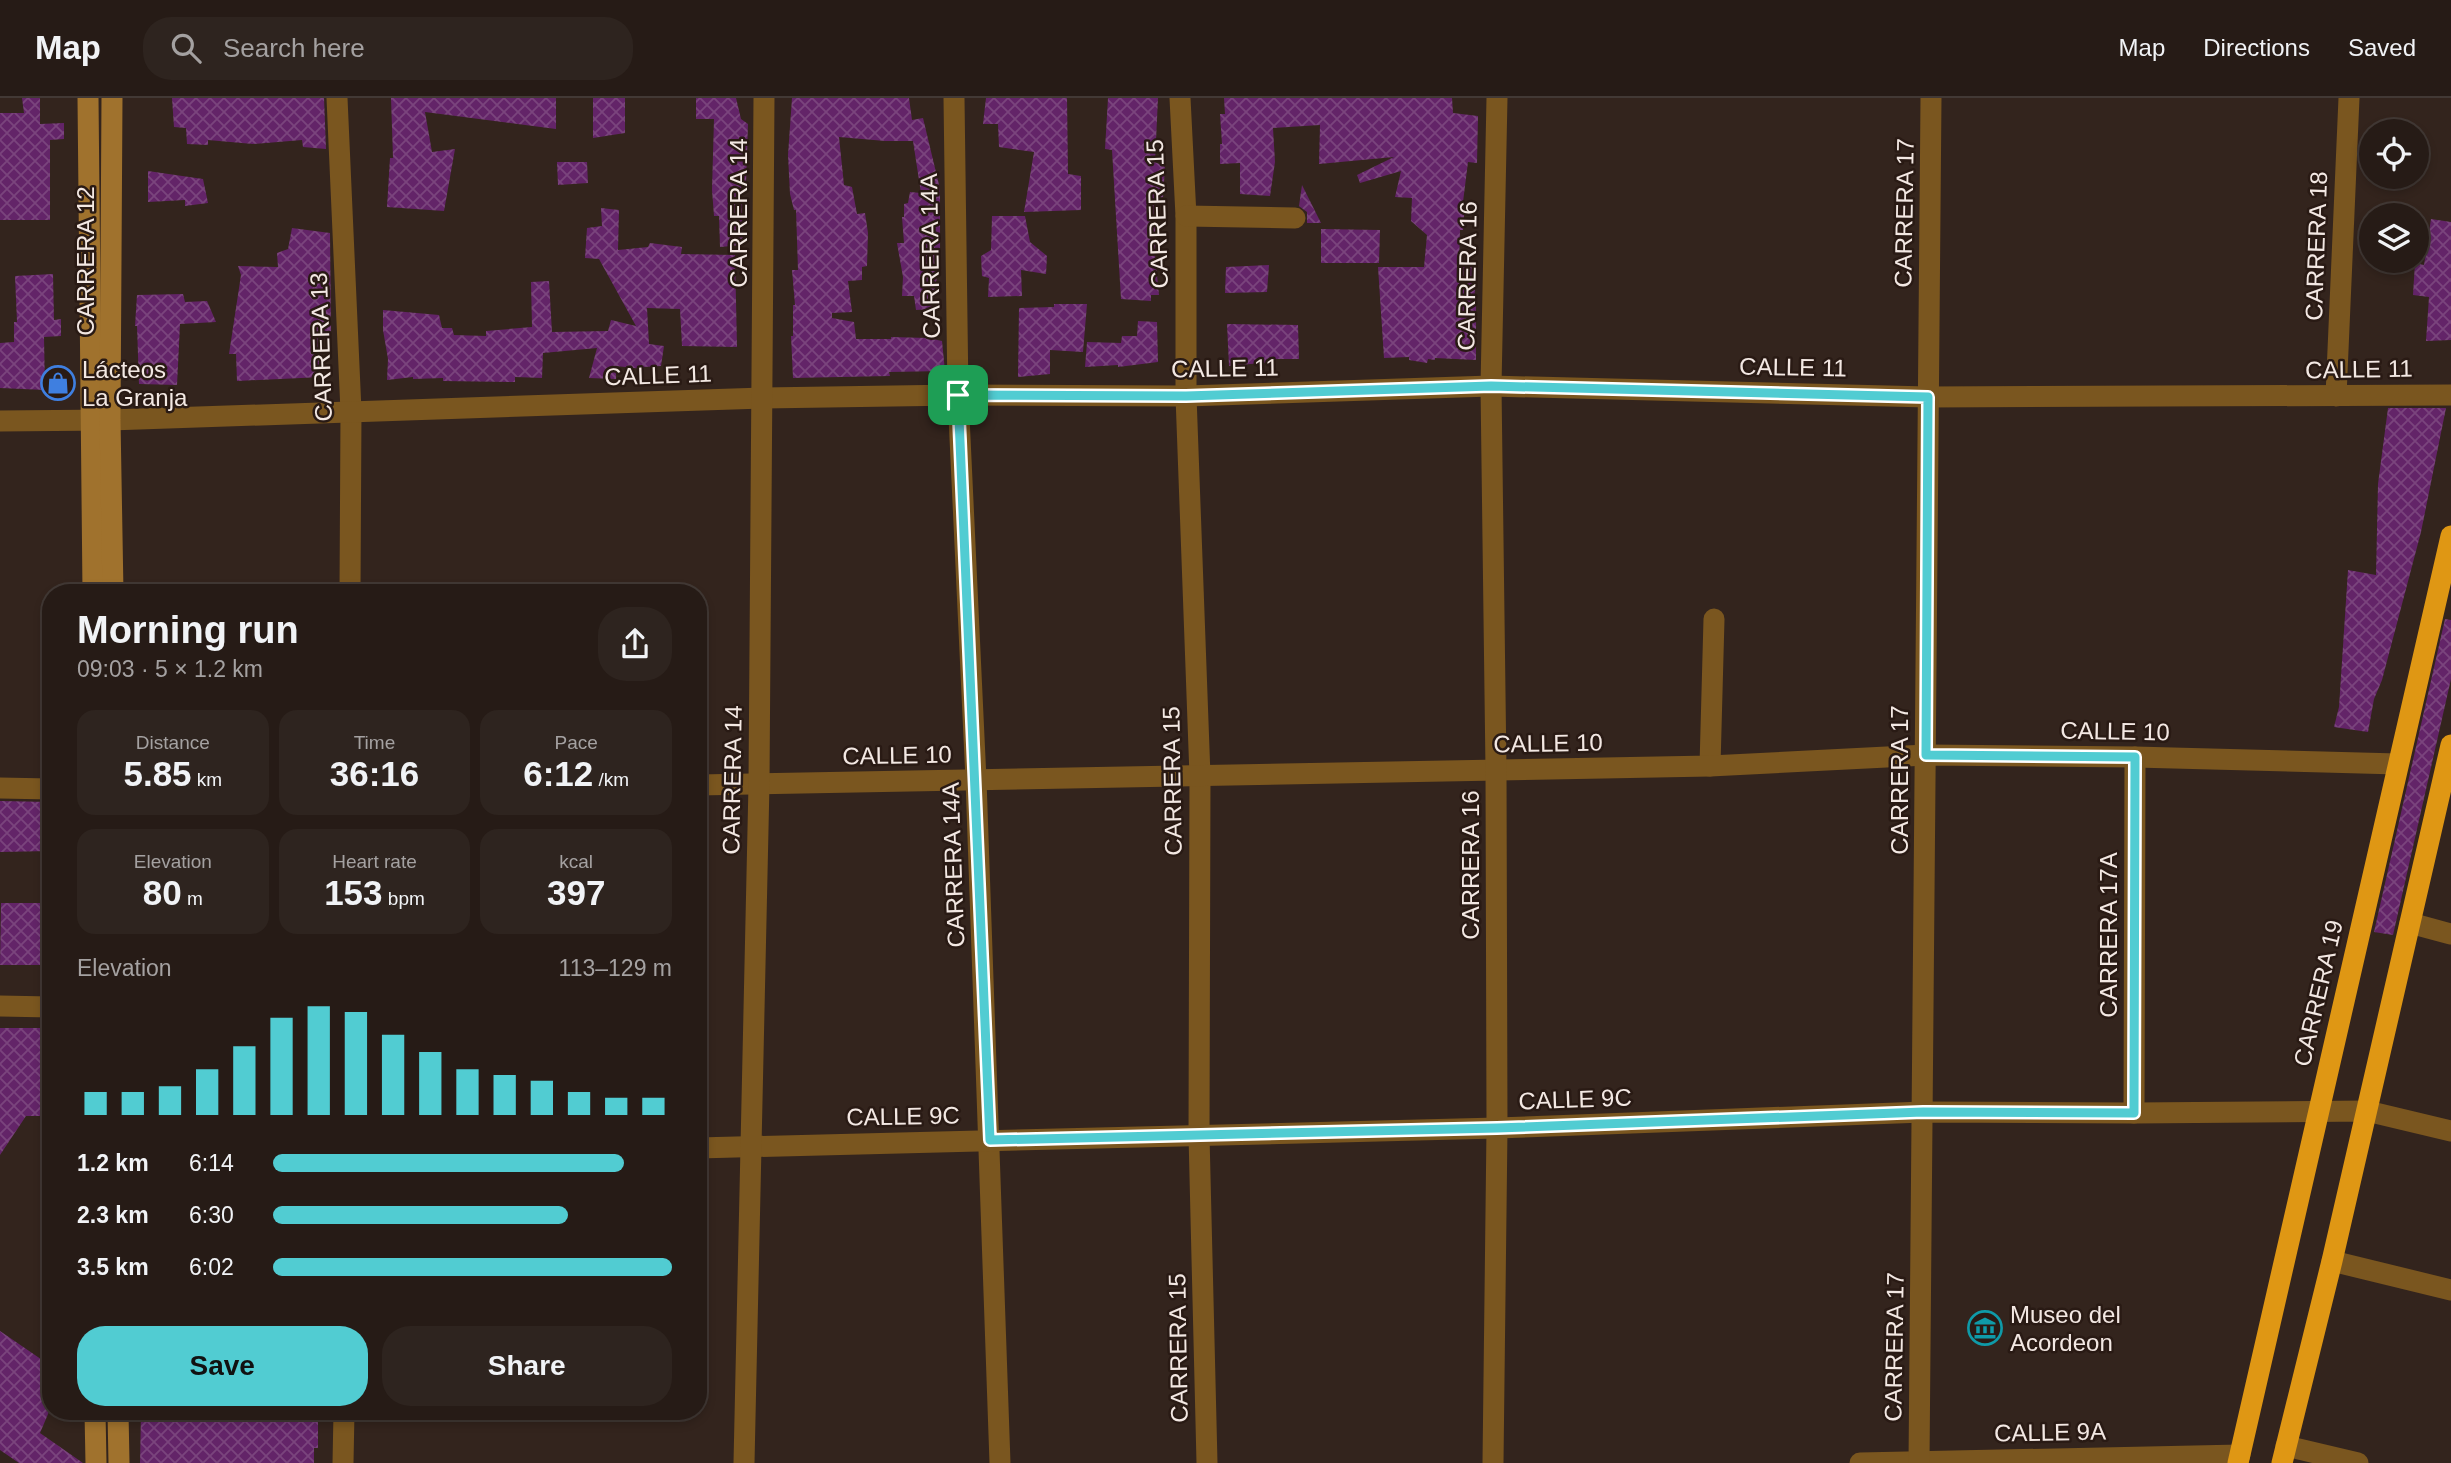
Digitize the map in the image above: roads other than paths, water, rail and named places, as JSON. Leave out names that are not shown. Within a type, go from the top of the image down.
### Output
[{"type":"highway","name":"CARRERA 19","points":[[2239,1459],[2451,536]]},
{"type":"highway","points":[[2284,1454],[2332,1261],[2451,746]]},
{"type":"street","name":"CARRERA 12","points":[[88,98],[100,420],[112,584]]},
{"type":"street","name":"CARRERA 12","points":[[93,584],[112,98]]},
{"type":"street","name":"CARRERA 13","points":[[337,98],[351,411],[350,584]]},
{"type":"street","name":"CARRERA 14","points":[[744,1463],[759,784],[764,98]]},
{"type":"street","name":"CARRERA 14A","points":[[954,98],[958,395],[976,780],[1000,1463]]},
{"type":"street","name":"CARRERA 15","points":[[1180,98],[1186,216],[1186,396],[1200,776],[1199,1135],[1207,1463]]},
{"type":"street","name":"CARRERA 16","points":[[1493,1463],[1497,1128],[1491,386],[1497,98]]},
{"type":"street","name":"CARRERA 17","points":[[1919,1462],[1931,98]]},
{"type":"street","name":"CARRERA 18","points":[[2336,396],[2349,98]]},
{"type":"street","points":[[1186,216],[1294,218]]},
{"type":"street","name":"CALLE 11","points":[[0,421],[763,398],[1186,396],[1491,386],[1928,397],[2451,395]]},
{"type":"street","points":[[1710,766],[1714,619]]},
{"type":"street","name":"CALLE 10","points":[[707,785],[1710,766],[1926,755],[2398,764]]},
{"type":"street","name":"CARRERA 17A","points":[[2134,1113],[2135,757]]},
{"type":"street","points":[[0,788],[42,789]]},
{"type":"street","points":[[2410,923],[2451,934]]},
{"type":"street","points":[[0,1006],[42,1007]]},
{"type":"street","name":"CALLE 9C","points":[[707,1148],[1497,1128],[1923,1112],[2367,1111],[2451,1131]]},
{"type":"street","points":[[2332,1261],[2451,1290]]},
{"type":"street","points":[[96,1420],[96,1463]]},
{"type":"street","points":[[118,1420],[119,1463]]},
{"type":"street","points":[[343,1463],[344,1420]]},
{"type":"street","points":[[2284,1454],[2358,1463]]},
{"type":"street","name":"CALLE 9A","points":[[1860,1463],[2239,1459]]},
{"type":"place","name":"Lácteos La Granja","points":[[58,383]]},
{"type":"place","name":"Museo del Acordeon","points":[[1985,1328]]}]
